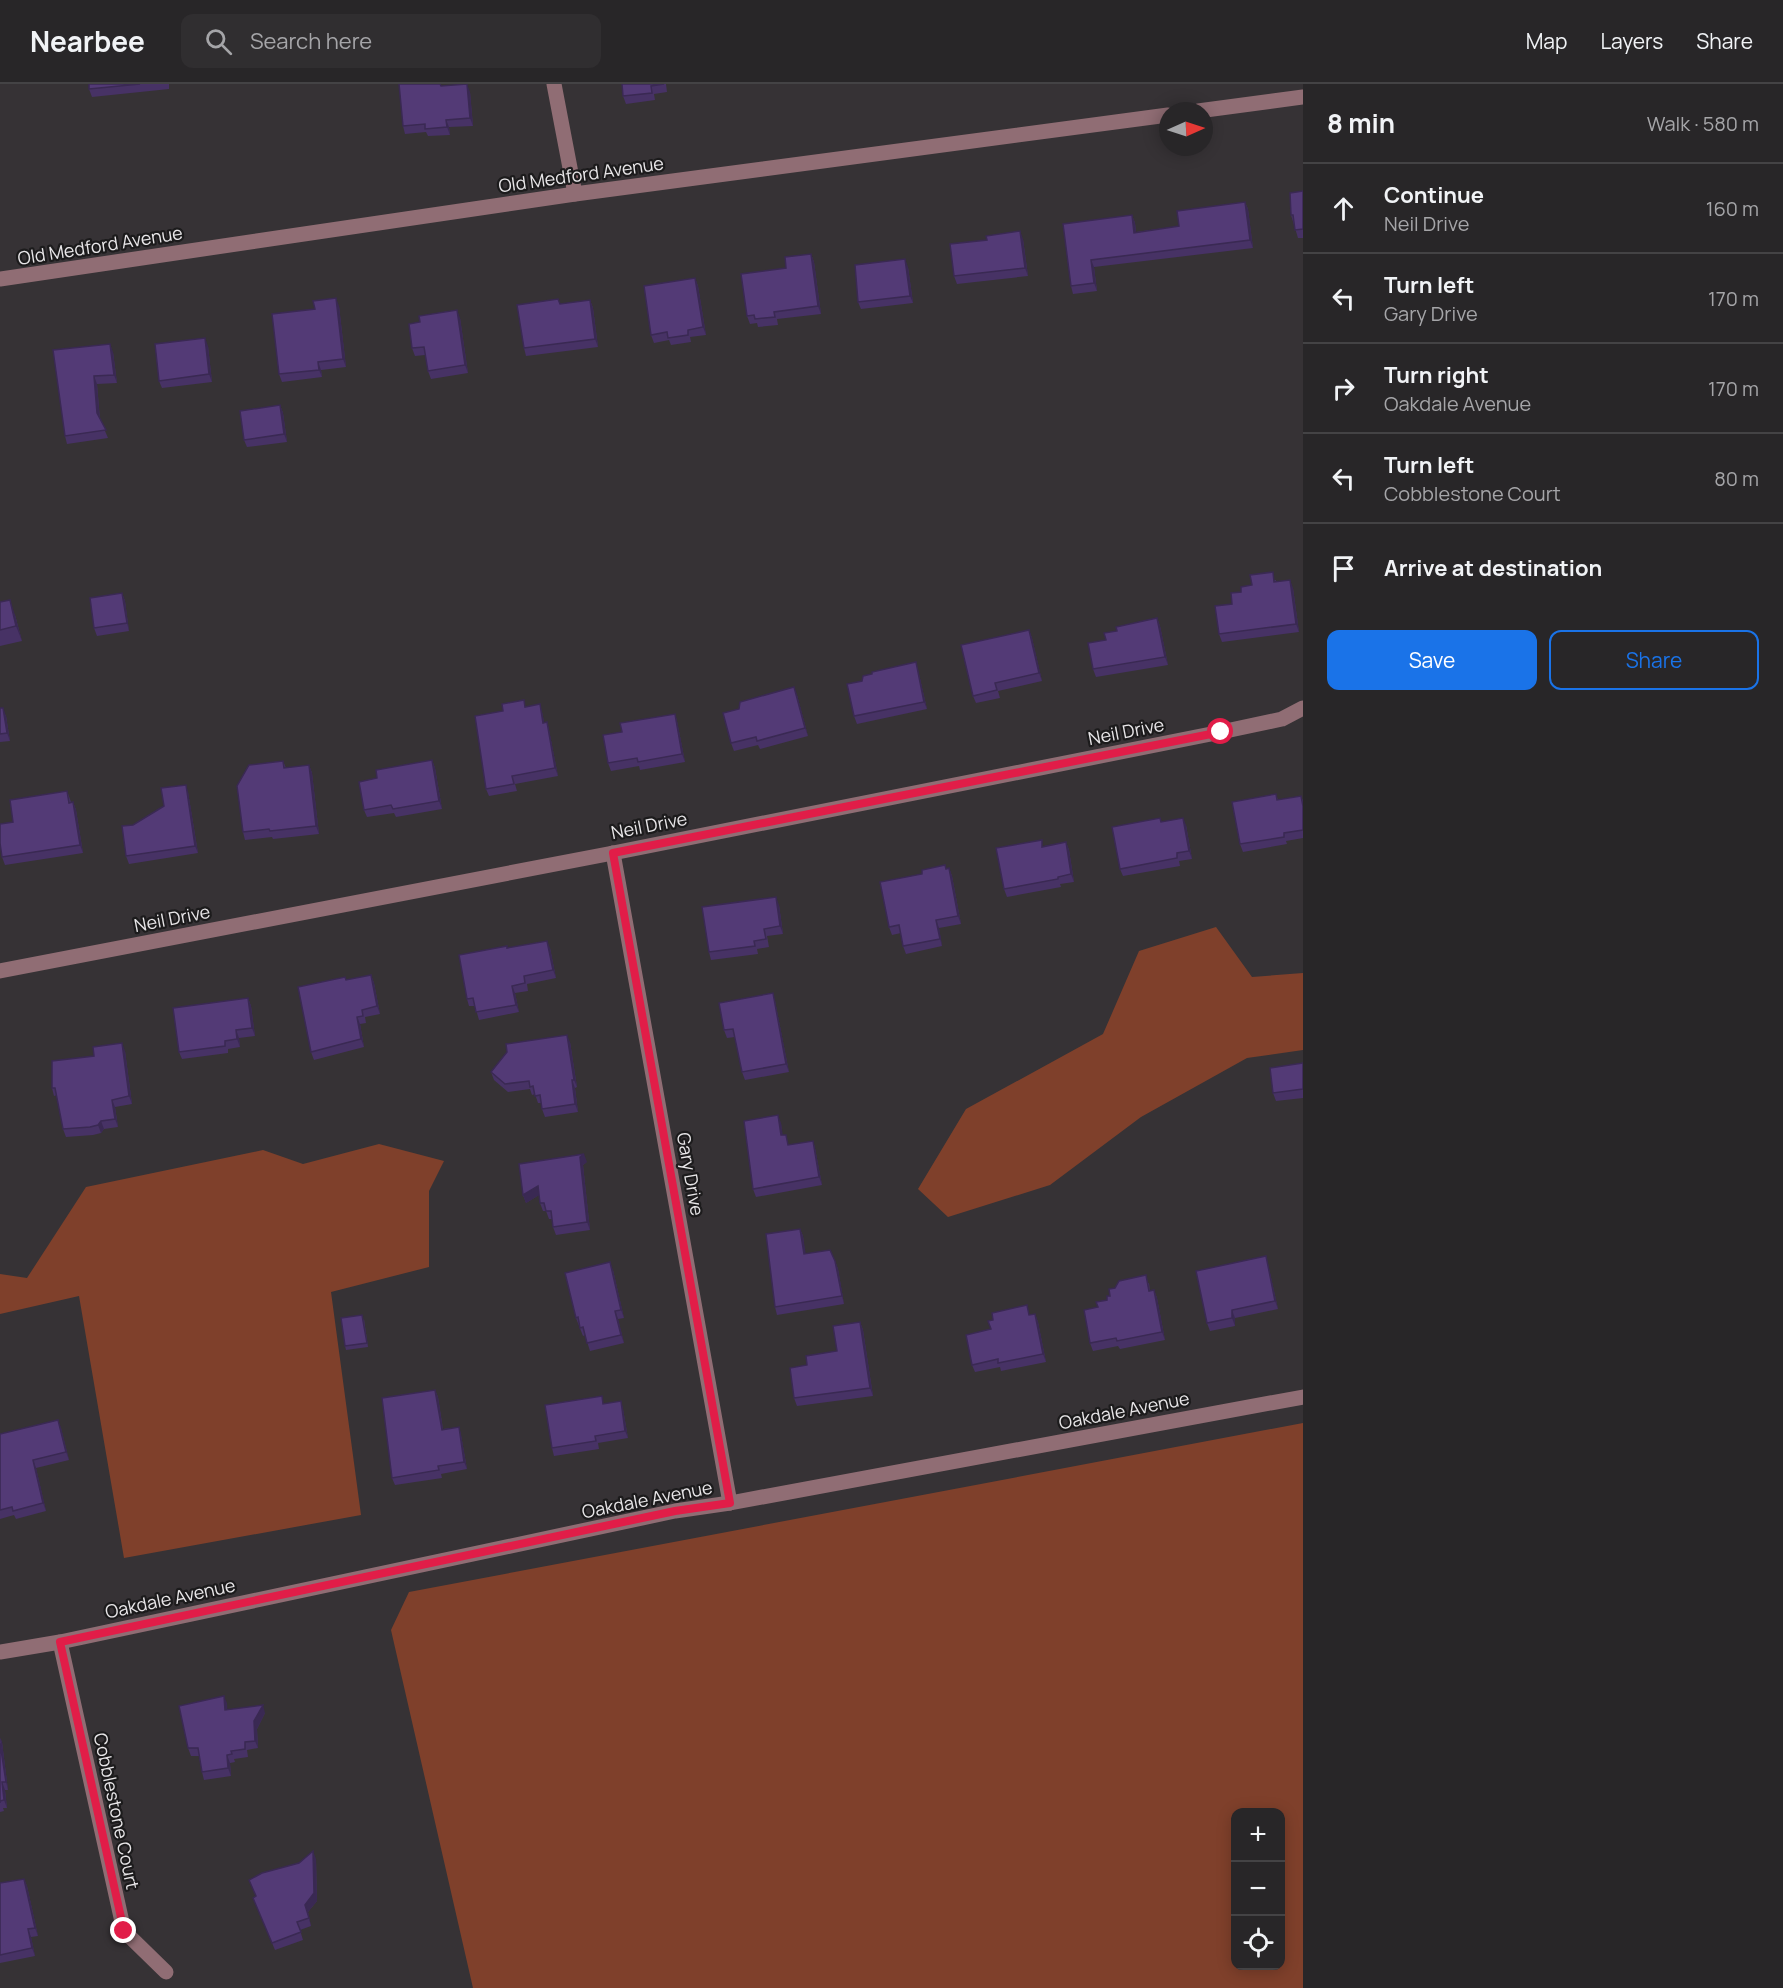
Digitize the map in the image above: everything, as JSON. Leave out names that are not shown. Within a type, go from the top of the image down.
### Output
[{"type":"street","points":[[554,84],[574,194]]},
{"type":"street","points":[[1213,109],[1303,97]]},
{"type":"street","name":"Old Medford Avenue","points":[[0,279],[574,194],[1159,116]]},
{"type":"street","name":"Neil Drive","points":[[0,971],[613,853],[1221,732],[1282,719],[1303,708]]},
{"type":"street","name":"Gary Drive","points":[[613,853],[730,1503]]},
{"type":"street","name":"Oakdale Avenue","points":[[0,1652],[60,1642],[675,1511],[730,1503],[1303,1397]]},
{"type":"street","name":"Cobblestone Court","points":[[60,1642],[124,1931],[166,1972]]},
{"type":"shaded area","points":[[1216,927],[1252,977],[1303,973],[1303,1050],[1247,1058],[1141,1117],[1050,1185],[948,1217],[918,1189],[966,1109],[1103,1034],[1139,951]]},
{"type":"shaded area","points":[[379,1144],[444,1161],[429,1191],[429,1267],[331,1292],[361,1515],[124,1558],[79,1296],[0,1314],[0,1274],[27,1278],[86,1187],[263,1150],[303,1164]]},
{"type":"shaded area","points":[[1303,1423],[1303,1988],[473,1988],[391,1630],[409,1592]]},
{"type":"building","points":[[89,84],[140,84],[89,89]]},
{"type":"building","points":[[399,84],[440,84],[441,86],[467,84],[470,118],[446,120],[447,127],[425,129],[425,124],[403,126]]},
{"type":"building","points":[[622,84],[664,84],[651,86],[652,93],[623,96]]},
{"type":"building","points":[[1303,191],[1303,229],[1295,230],[1293,215],[1291,215],[1290,193]]},
{"type":"building","points":[[1245,202],[1250,240],[1091,260],[1094,283],[1071,286],[1063,224],[1132,215],[1134,233],[1179,226],[1177,211]]},
{"type":"building","points":[[1020,231],[1025,268],[954,276],[950,244],[987,240],[986,236]]},
{"type":"building","points":[[811,254],[818,306],[774,312],[775,317],[755,319],[754,315],[747,316],[741,274],[786,268],[785,257]]},
{"type":"building","points":[[905,259],[910,296],[858,302],[855,265]]},
{"type":"building","points":[[695,278],[703,327],[688,330],[688,335],[668,338],[667,332],[651,335],[644,286]]},
{"type":"building","points":[[336,298],[343,359],[318,362],[319,370],[279,374],[272,314],[315,309],[313,301]]},
{"type":"building","points":[[558,299],[560,304],[590,300],[595,339],[524,348],[517,305]]},
{"type":"building","points":[[457,310],[465,365],[428,371],[424,347],[412,348],[409,324],[420,322],[419,316]]},
{"type":"building","points":[[205,338],[209,374],[159,381],[155,344]]},
{"type":"building","points":[[110,344],[114,375],[94,376],[97,413],[106,430],[65,436],[53,350]]},
{"type":"building","points":[[280,405],[284,434],[244,440],[240,411]]},
{"type":"building","points":[[1273,572],[1274,582],[1290,580],[1296,624],[1219,634],[1215,606],[1232,604],[1231,593],[1241,592],[1241,587],[1252,585],[1250,575]]},
{"type":"building","points":[[122,593],[127,623],[94,628],[90,598]]},
{"type":"building","points":[[10,600],[16,626],[0,630],[0,602]]},
{"type":"building","points":[[1157,618],[1165,657],[1093,669],[1088,643],[1106,640],[1104,633],[1117,631],[1116,627]]},
{"type":"building","points":[[1029,630],[1039,673],[995,683],[997,690],[973,696],[961,645]]},
{"type":"building","points":[[916,662],[924,702],[854,716],[847,684],[862,681],[863,676],[872,674],[872,672]]},
{"type":"building","points":[[794,687],[805,728],[757,741],[756,737],[731,743],[723,713],[739,709],[740,702]]},
{"type":"building","points":[[524,700],[525,707],[540,704],[543,723],[547,722],[555,768],[512,776],[514,784],[486,789],[475,716],[503,711],[502,704]]},
{"type":"building","points":[[0,708],[3,708],[7,733],[0,734]]},
{"type":"building","points":[[675,714],[682,754],[638,762],[637,758],[608,763],[603,735],[622,732],[620,723]]},
{"type":"building","points":[[432,760],[439,801],[393,809],[391,805],[364,810],[359,782],[377,778],[376,770]]},
{"type":"building","points":[[283,761],[284,768],[309,765],[316,826],[243,832],[237,786],[249,765]]},
{"type":"building","points":[[186,785],[195,846],[126,856],[122,826],[133,825],[164,806],[161,788]]},
{"type":"building","points":[[67,791],[69,803],[73,802],[80,845],[2,857],[0,824],[13,822],[10,800]]},
{"type":"building","points":[[1276,794],[1277,800],[1301,796],[1303,830],[1284,833],[1284,837],[1240,844],[1232,802]]},
{"type":"building","points":[[1160,818],[1161,822],[1183,818],[1189,851],[1177,853],[1177,858],[1120,869],[1112,827]]},
{"type":"building","points":[[1042,840],[1042,847],[1066,842],[1071,874],[1058,877],[1058,879],[1004,889],[996,848]]},
{"type":"building","points":[[945,865],[946,869],[949,868],[958,916],[936,920],[940,939],[903,946],[899,925],[889,927],[880,882],[922,874],[922,870]]},
{"type":"building","points":[[776,897],[780,926],[764,929],[766,939],[754,941],[755,946],[709,952],[702,907]]},
{"type":"building","points":[[547,941],[553,970],[524,976],[525,983],[512,986],[516,1005],[476,1012],[473,998],[467,999],[459,955]]},
{"type":"building","points":[[371,975],[377,1006],[362,1010],[363,1016],[357,1017],[361,1039],[311,1052],[298,987],[345,977],[346,980]]},
{"type":"building","points":[[773,993],[786,1064],[742,1072],[733,1029],[724,1030],[719,1003]]},
{"type":"building","points":[[248,998],[252,1028],[236,1030],[237,1039],[225,1041],[225,1046],[179,1052],[173,1008]]},
{"type":"building","points":[[567,1035],[575,1104],[542,1109],[540,1095],[535,1096],[533,1086],[530,1087],[529,1081],[505,1084],[491,1072],[507,1052],[506,1044]]},
{"type":"building","points":[[122,1043],[129,1096],[112,1100],[115,1119],[101,1121],[98,1125],[90,1127],[63,1129],[55,1088],[52,1088],[52,1061],[94,1056],[93,1047]]},
{"type":"building","points":[[1303,1063],[1303,1089],[1273,1093],[1270,1068]]},
{"type":"building","points":[[778,1115],[781,1135],[786,1135],[788,1145],[813,1141],[819,1177],[753,1189],[744,1121]]},
{"type":"building","points":[[584,1154],[580,1157],[587,1222],[553,1227],[551,1211],[546,1211],[544,1203],[540,1203],[538,1186],[523,1195],[519,1164]]},
{"type":"building","points":[[800,1229],[804,1254],[830,1250],[835,1261],[842,1296],[775,1307],[766,1234]]},
{"type":"building","points":[[1266,1256],[1275,1301],[1232,1310],[1232,1318],[1207,1323],[1196,1271]]},
{"type":"building","points":[[610,1262],[621,1310],[615,1311],[621,1335],[587,1343],[583,1327],[580,1328],[578,1317],[576,1318],[565,1273]]},
{"type":"building","points":[[1146,1275],[1149,1291],[1154,1290],[1162,1332],[1117,1341],[1116,1338],[1090,1343],[1084,1310],[1098,1307],[1096,1302],[1107,1300],[1107,1296],[1110,1296],[1109,1289],[1115,1288],[1119,1281]]},
{"type":"building","points":[[1027,1305],[1029,1315],[1035,1314],[1043,1354],[998,1363],[998,1359],[972,1365],[966,1335],[991,1329],[988,1321],[993,1320],[992,1313]]},
{"type":"building","points":[[362,1315],[367,1343],[345,1346],[341,1318]]},
{"type":"building","points":[[860,1322],[870,1388],[794,1398],[790,1368],[807,1365],[806,1356],[837,1351],[833,1326]]},
{"type":"building","points":[[435,1390],[442,1430],[459,1427],[464,1462],[438,1466],[439,1470],[392,1478],[382,1398]]},
{"type":"building","points":[[602,1396],[603,1404],[621,1401],[625,1431],[595,1436],[596,1441],[552,1448],[545,1405]]},
{"type":"building","points":[[58,1420],[66,1452],[33,1460],[43,1503],[13,1511],[12,1507],[0,1510],[0,1434]]},
{"type":"building","points":[[224,1696],[225,1710],[263,1705],[254,1721],[255,1741],[245,1742],[245,1749],[231,1751],[232,1754],[227,1755],[228,1768],[202,1772],[198,1748],[188,1748],[179,1706]]},
{"type":"building","points":[[0,1743],[6,1782],[2,1782],[4,1800],[0,1801]]},
{"type":"building","points":[[313,1851],[314,1893],[305,1905],[309,1918],[297,1922],[301,1932],[272,1943],[253,1898],[256,1896],[249,1880],[262,1873],[299,1863]]},
{"type":"building","points":[[24,1879],[35,1928],[28,1929],[32,1948],[0,1955],[0,1883]]},
{"type":"route","points":[[124,1931],[60,1642],[675,1511],[730,1503],[613,853],[1221,732]]}]
